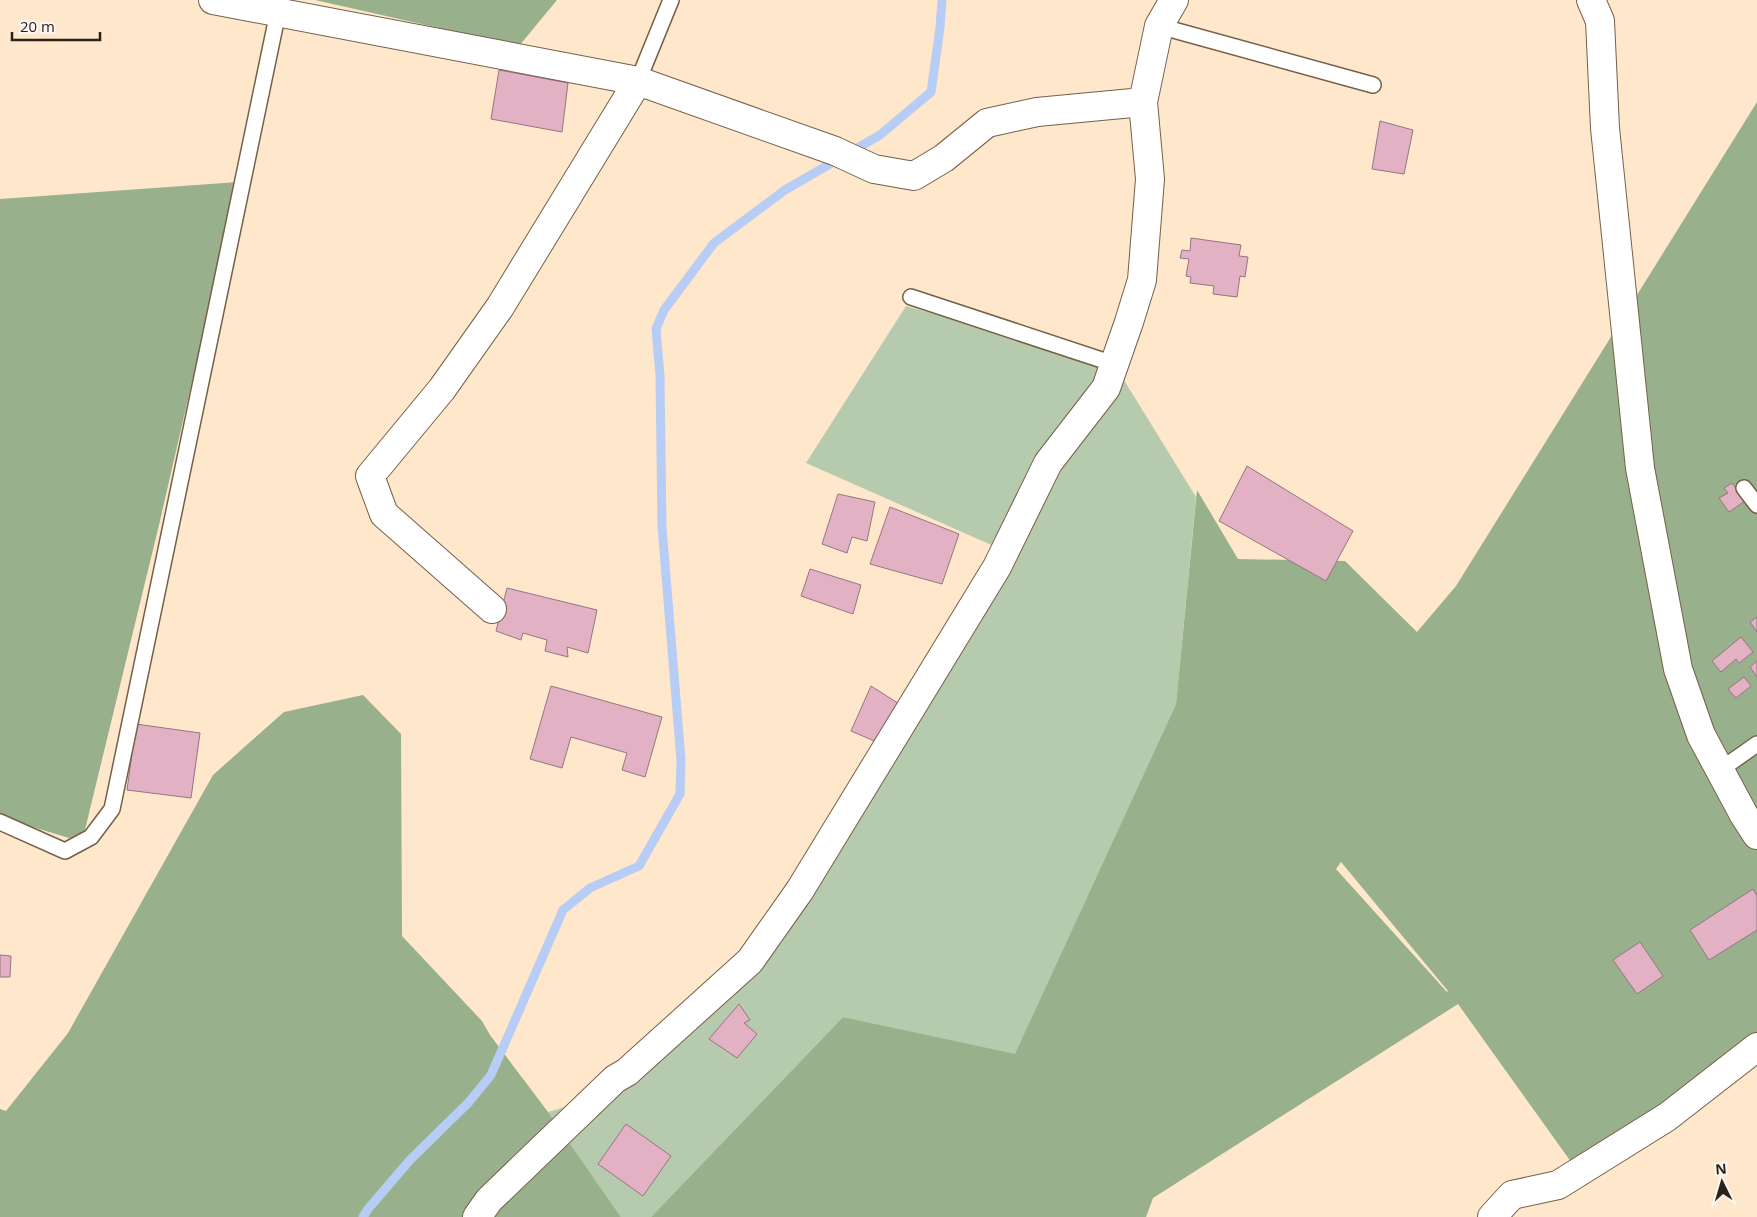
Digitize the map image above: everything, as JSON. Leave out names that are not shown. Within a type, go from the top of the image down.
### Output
[{"type":"street","points":[[213,0],[280,6],[638,81],[835,151],[874,169],[914,176],[944,158],[987,123],[1037,112],[1143,102]]},
{"type":"street","points":[[477,1217],[489,1200],[614,1080],[627,1072],[750,961],[800,890],[997,567],[1048,463],[1106,388],[1142,280],[1150,179],[1143,102],[1159,26],[1174,0]]},
{"type":"street","points":[[1591,0],[1600,21],[1605,128],[1640,468],[1678,669],[1701,735],[1757,834]]},
{"type":"street","points":[[492,609],[384,514],[370,476],[442,389],[500,307],[638,81]]},
{"type":"street","points":[[1492,1217],[1512,1195],[1558,1185],[1667,1117],[1757,1047]]},
{"type":"lane","points":[[638,81],[672,0]]},
{"type":"lane","points":[[0,822],[65,851],[91,837],[112,809],[280,6]]},
{"type":"lane","points":[[1159,26],[1373,85]]},
{"type":"lane","points":[[911,297],[1114,364]]},
{"type":"lane","points":[[1744,488],[1757,505]]},
{"type":"lane","points":[[1720,770],[1757,744]]},
{"type":"green space","points":[[315,0],[557,0],[519,46]]},
{"type":"green space","points":[[1757,102],[1757,1047],[1579,1173],[1458,1004],[1153,1198],[1146,1217],[651,1217],[843,1017],[1015,1054],[1176,704],[1197,490],[1238,559],[1345,561],[1417,632],[1456,586]],"holes":[[[1341,862],[1448,991],[1336,869]]]},
{"type":"green space","points":[[238,182],[159,525],[82,842],[0,817],[0,199]]},
{"type":"green space","points":[[906,306],[1114,364],[1196,497],[1176,704],[1015,1055],[843,1017],[651,1217],[621,1217],[548,1112],[606,1095],[782,942],[1005,551],[806,463]]},
{"type":"green space","points":[[363,695],[401,734],[402,936],[482,1021],[490,1035],[548,1112],[621,1217],[0,1217],[0,1109],[6,1111],[68,1033],[213,775],[284,712]]},
{"type":"building","points":[[499,70],[568,83],[562,132],[491,119]]},
{"type":"building","points":[[1380,121],[1413,130],[1404,174],[1372,169]]},
{"type":"building","points":[[1191,238],[1241,245],[1239,256],[1248,257],[1245,277],[1240,276],[1237,297],[1213,294],[1214,286],[1190,283],[1191,277],[1186,276],[1189,259],[1180,258],[1182,250],[1190,251]]},
{"type":"building","points":[[1247,466],[1353,531],[1326,581],[1219,521]]},
{"type":"building","points":[[1732,483],[1745,501],[1729,512],[1719,498],[1728,493],[1724,488]]},
{"type":"building","points":[[838,494],[875,502],[867,541],[852,537],[847,553],[822,544]]},
{"type":"building","points":[[890,507],[959,534],[942,584],[870,564]]},
{"type":"building","points":[[810,569],[861,585],[853,614],[801,596]]},
{"type":"building","points":[[507,588],[597,610],[588,653],[567,647],[568,657],[545,651],[547,640],[523,633],[521,640],[496,631]]},
{"type":"building","points":[[1757,617],[1757,632],[1750,622]]},
{"type":"building","points":[[1741,637],[1753,652],[1739,663],[1736,659],[1721,672],[1712,661]]},
{"type":"building","points":[[1757,661],[1757,677],[1750,667]]},
{"type":"building","points":[[1744,677],[1751,686],[1736,698],[1728,689]]},
{"type":"building","points":[[551,686],[662,717],[645,777],[622,770],[627,753],[571,737],[562,768],[530,759]]},
{"type":"building","points":[[871,686],[901,705],[879,743],[851,731]]},
{"type":"building","points":[[136,724],[200,733],[191,798],[127,790]]},
{"type":"building","points":[[1753,889],[1757,896],[1757,930],[1709,960],[1690,930]]},
{"type":"building","points":[[1640,942],[1663,976],[1637,994],[1613,960]]},
{"type":"building","points":[[0,955],[11,956],[10,977],[0,977]]},
{"type":"building","points":[[739,1004],[750,1020],[744,1023],[757,1034],[737,1058],[709,1039]]},
{"type":"building","points":[[626,1124],[671,1156],[643,1196],[598,1164]]},
{"type":"waterway","points":[[363,1217],[410,1160],[469,1102],[491,1075],[563,910],[590,888],[639,866],[680,794],[681,760],[662,527],[660,376],[656,329],[664,310],[714,243],[785,190],[880,135],[931,92],[942,0]]}]
